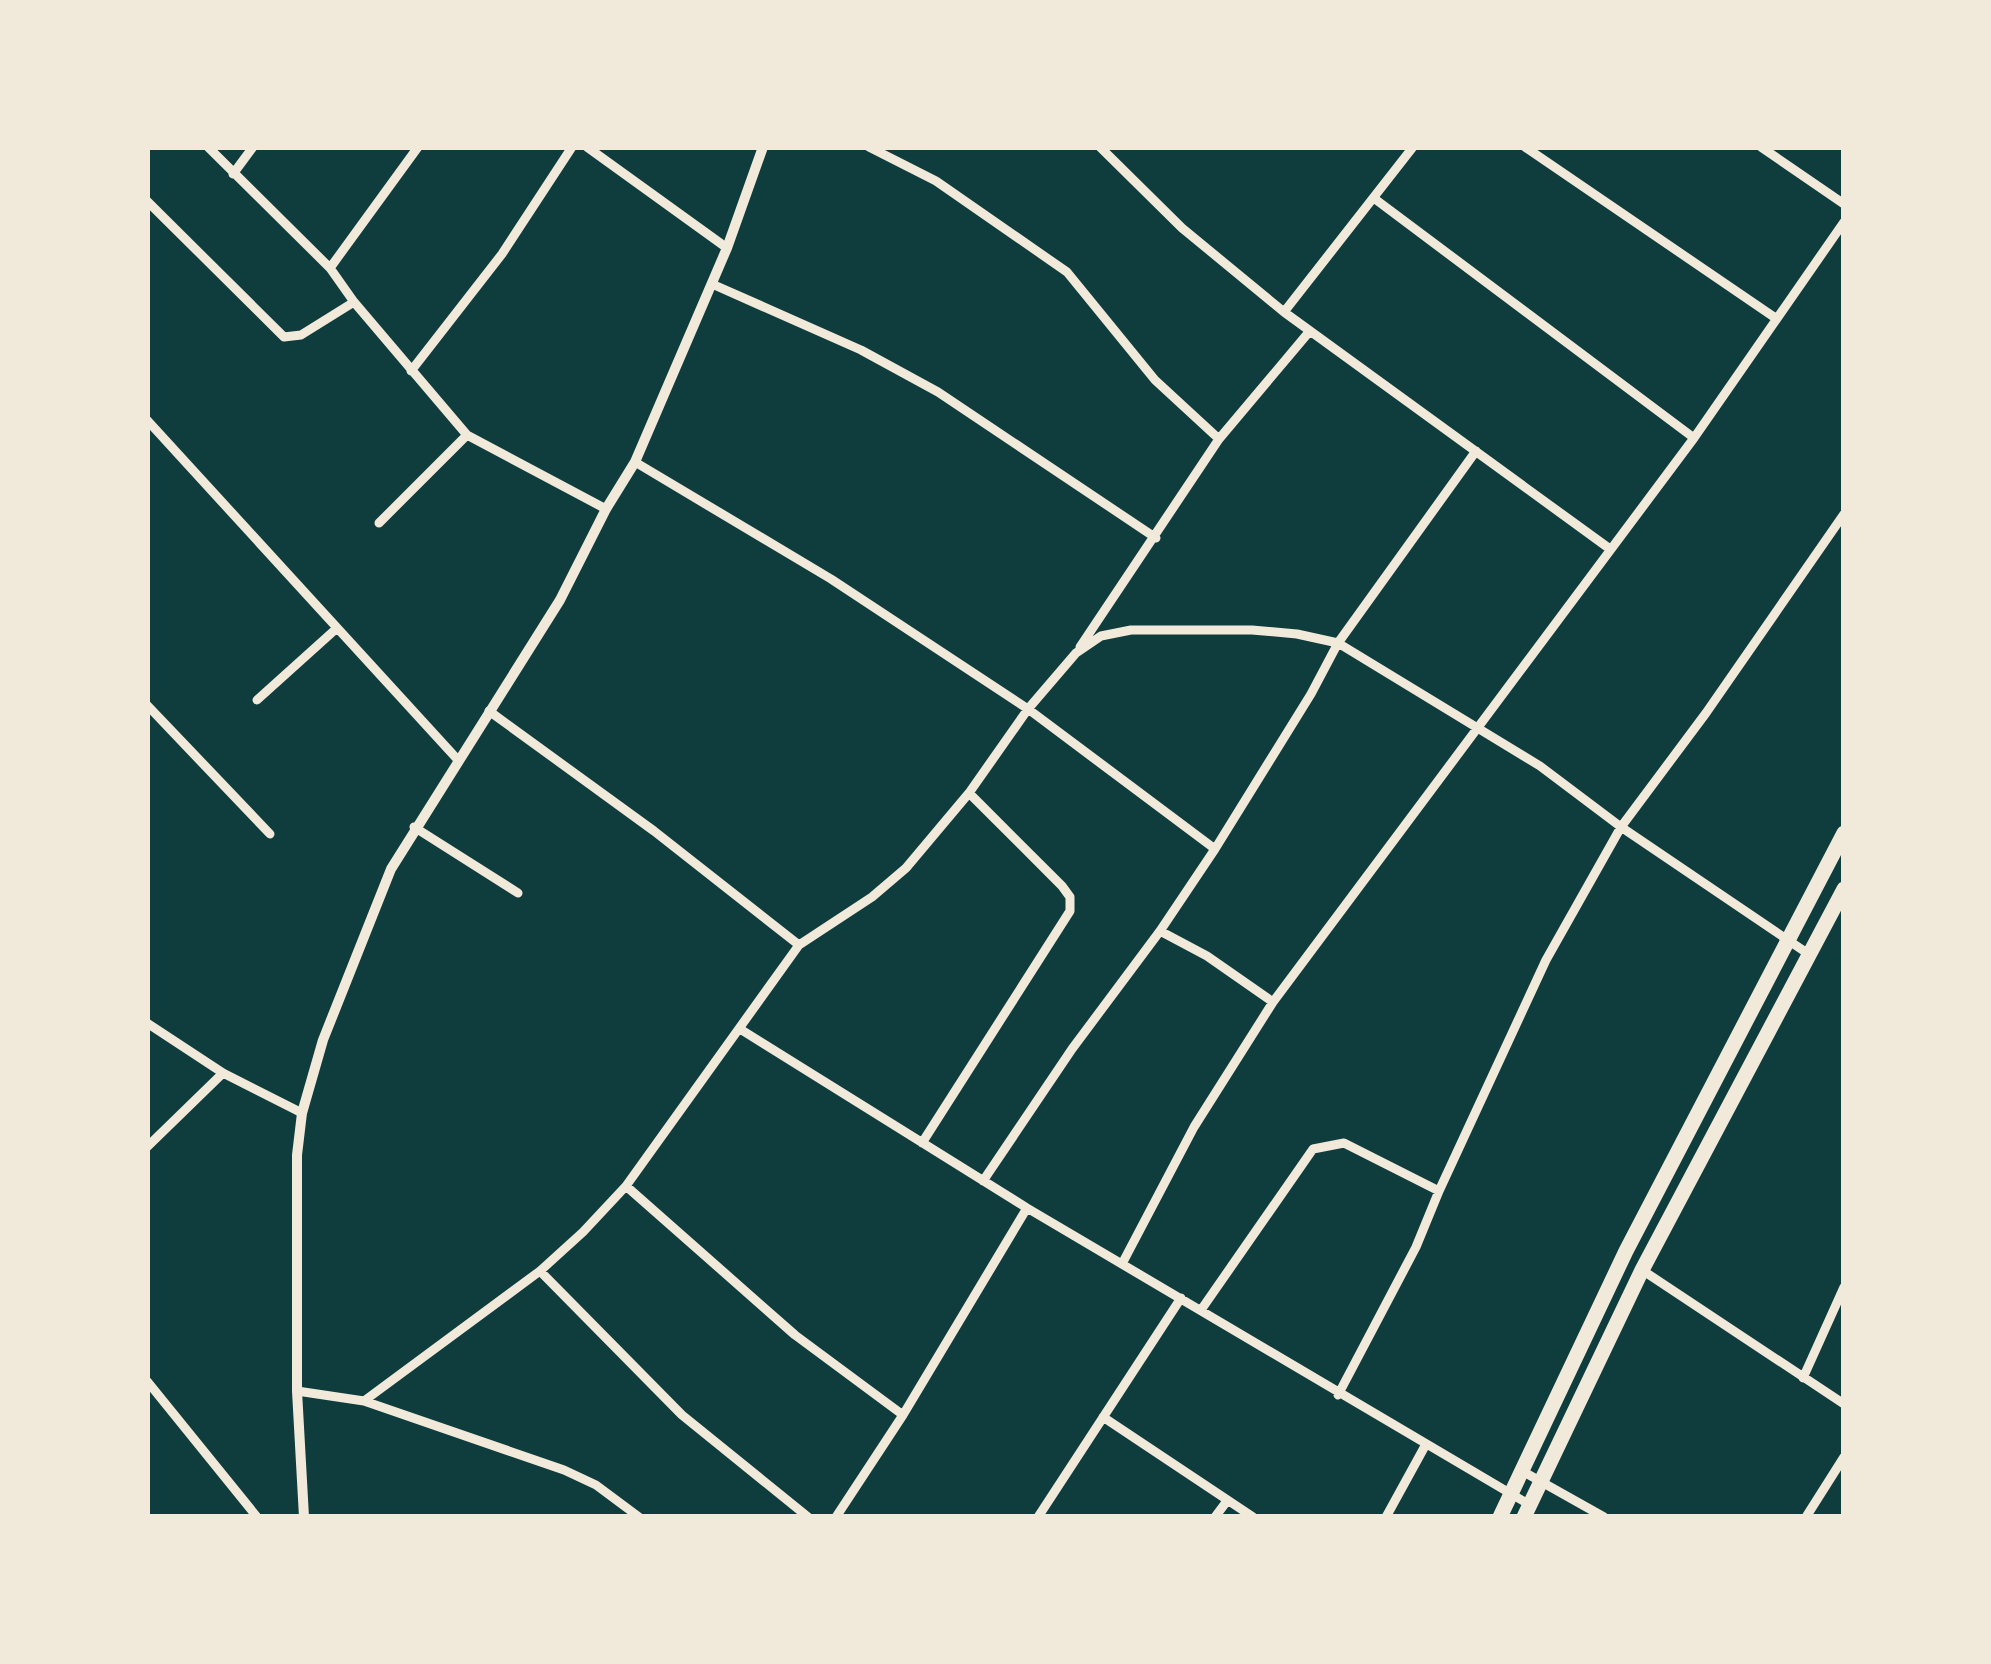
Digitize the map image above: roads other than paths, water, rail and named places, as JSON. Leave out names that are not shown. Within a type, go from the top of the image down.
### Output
[{"type":"highway","points":[[1500,1517],[1626,1251],[1844,833]]},
{"type":"highway","points":[[1527,1511],[1642,1270],[1844,889]]},
{"type":"street","points":[[208,147],[330,268],[466,435],[606,509]]},
{"type":"street","points":[[233,174],[253,147]]},
{"type":"street","points":[[330,268],[418,147]]},
{"type":"street","points":[[412,371],[502,254],[572,147]]},
{"type":"street","points":[[587,147],[727,248]]},
{"type":"street","points":[[304,1517],[297,1391],[297,1155],[302,1113],[323,1040],[369,917],[414,827],[580,566],[606,509],[635,462],[727,248],[763,147]]},
{"type":"street","points":[[869,147],[952,192],[1067,272],[1155,380],[1219,439]]},
{"type":"street","points":[[1100,147],[1182,228],[1309,332],[1610,549]]},
{"type":"street","points":[[1284,312],[1414,147]]},
{"type":"street","points":[[1525,147],[1774,317]]},
{"type":"street","points":[[1761,147],[1844,204]]},
{"type":"street","points":[[1375,199],[1694,438]]},
{"type":"street","points":[[147,201],[284,337],[301,334],[354,302]]},
{"type":"street","points":[[1124,1262],[1194,1127],[1274,1002],[1694,438],[1844,222]]},
{"type":"street","points":[[712,284],[861,350],[938,392],[1156,538]]},
{"type":"street","points":[[364,1401],[540,1271],[626,1186],[799,945],[872,897],[906,868],[969,793],[1028,709],[1076,653],[1219,439],[1309,332]]},
{"type":"street","points":[[147,420],[458,760]]},
{"type":"street","points":[[379,523],[466,435]]},
{"type":"street","points":[[983,1181],[1215,849],[1311,694],[1337,643],[1476,451]]},
{"type":"street","points":[[635,462],[831,579],[1028,709],[1215,849]]},
{"type":"street","points":[[1338,1395],[1416,1247],[1546,960],[1621,827],[1844,514]]},
{"type":"street","points":[[256,700],[337,628]]},
{"type":"street","points":[[1076,653],[1101,636],[1131,630],[1252,630],[1337,643],[1540,766],[1810,955]]},
{"type":"street","points":[[147,705],[270,835]]},
{"type":"street","points":[[489,711],[654,831],[799,945]]},
{"type":"street","points":[[922,1143],[1070,911],[1070,897],[1062,886],[969,793]]},
{"type":"street","points":[[414,827],[518,892]]},
{"type":"street","points":[[1160,931],[1208,956],[1274,1002]]},
{"type":"street","points":[[147,1023],[223,1072],[302,1113]]},
{"type":"street","points":[[740,1029],[1027,1208],[1510,1496],[1527,1511]]},
{"type":"street","points":[[147,1147],[223,1072]]},
{"type":"street","points":[[1201,1310],[1313,1149],[1343,1143],[1439,1191]]},
{"type":"street","points":[[626,1186],[795,1335],[903,1414]]},
{"type":"street","points":[[836,1517],[1027,1208]]},
{"type":"street","points":[[1642,1270],[1844,1404]]},
{"type":"street","points":[[540,1271],[682,1414],[808,1517]]},
{"type":"street","points":[[1803,1378],[1844,1287]]},
{"type":"street","points":[[1038,1517],[1181,1298]]},
{"type":"street","points":[[147,1382],[257,1517]]},
{"type":"street","points":[[297,1391],[364,1401],[564,1470],[596,1484],[639,1517]]},
{"type":"street","points":[[1103,1417],[1253,1517]]},
{"type":"street","points":[[1387,1517],[1425,1446]]},
{"type":"street","points":[[1806,1517],[1844,1456]]},
{"type":"street","points":[[1522,1471],[1604,1517]]},
{"type":"street","points":[[1215,1517],[1227,1501]]}]
